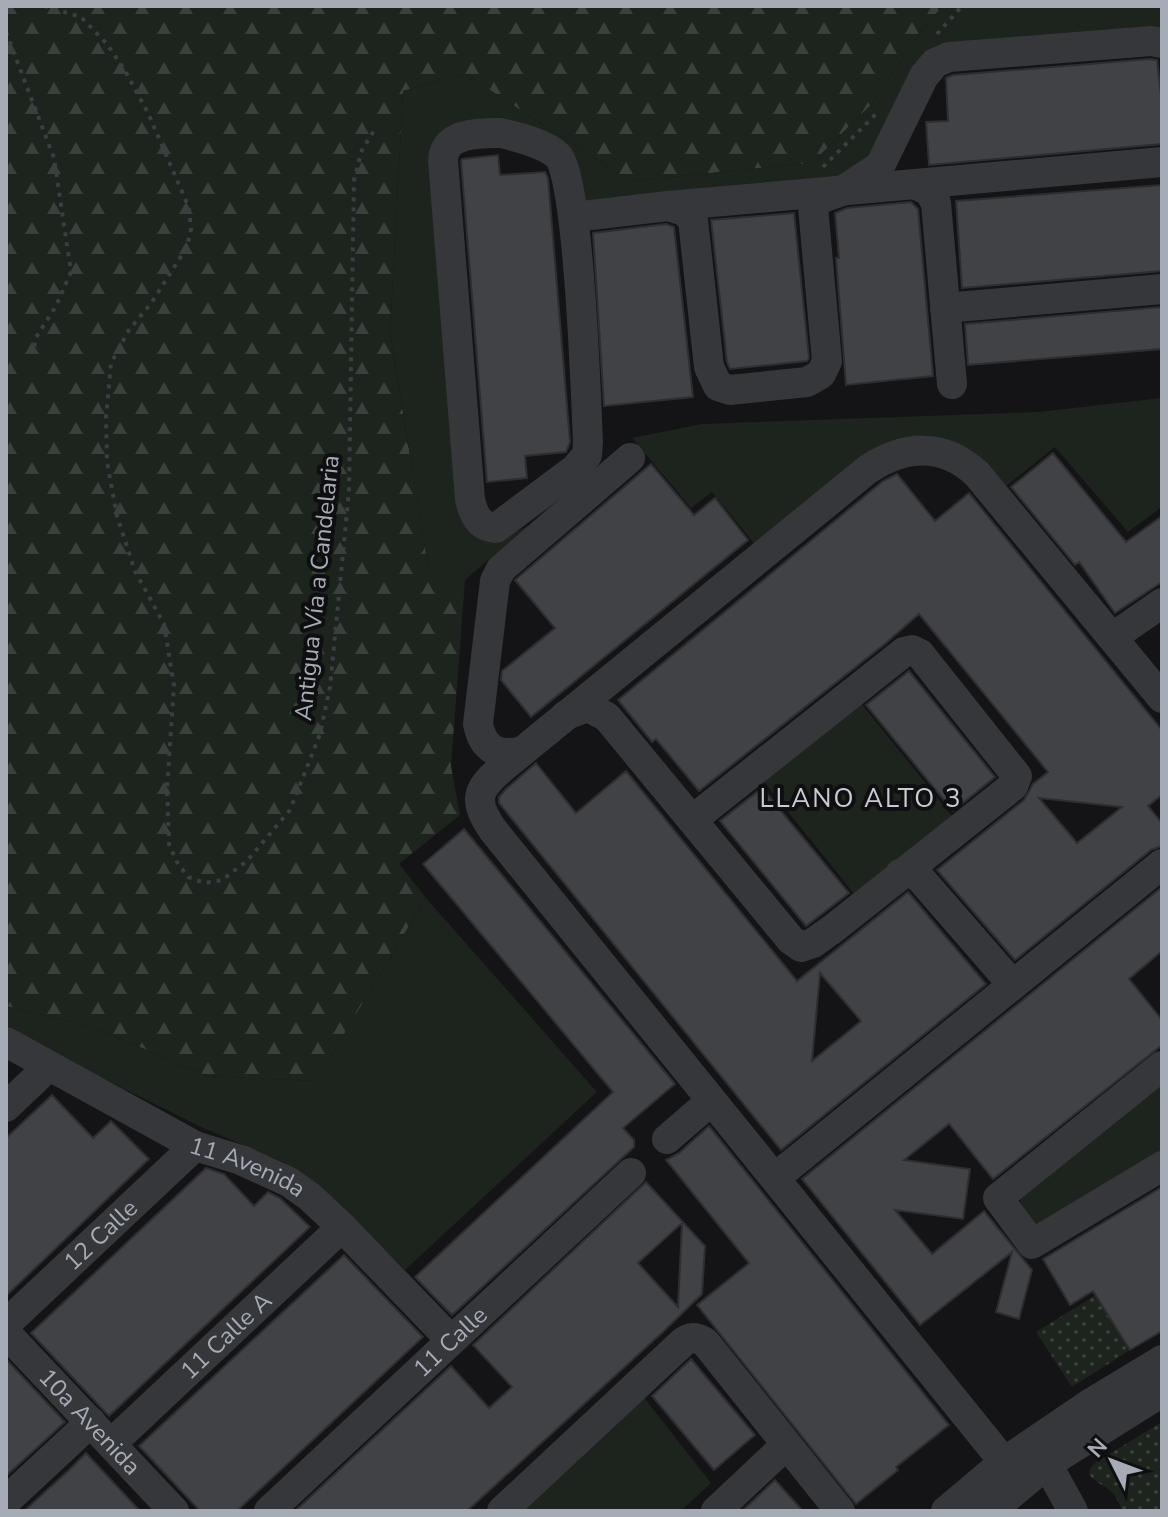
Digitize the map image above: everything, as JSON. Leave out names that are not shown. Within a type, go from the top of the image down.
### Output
[{"type":"street","points":[[668,206],[684,211],[693,220],[709,367],[718,386],[730,390],[807,382],[824,370],[827,361],[812,212],[815,204],[864,179],[886,159],[930,68],[943,59],[1151,41],[1162,43]]},
{"type":"street","points":[[501,133],[551,151],[562,162],[574,217],[587,453],[575,469],[504,524],[489,527],[476,517],[470,499],[443,160],[446,146],[457,138],[501,133]]},
{"type":"street","points":[[574,217],[1162,162]]},
{"type":"street","points":[[916,185],[929,191],[936,203],[952,384]]},
{"type":"street","points":[[945,308],[1162,289]]},
{"type":"street","points":[[479,805],[485,784],[566,715],[867,470],[886,458],[906,451],[941,453],[977,474],[1162,698]]},
{"type":"street","points":[[630,458],[498,573],[474,768],[479,805],[493,830],[1004,1462]]},
{"type":"street","points":[[1113,637],[1162,603]]},
{"type":"street","points":[[566,715],[588,707],[607,717],[791,940],[801,947],[822,938],[1013,786],[1017,776],[920,654],[912,650],[904,652],[692,820]]},
{"type":"street","points":[[478,724],[482,739],[495,752],[506,755],[523,751]]},
{"type":"street","points":[[776,1177],[1162,864]]},
{"type":"street","points":[[900,874],[911,872],[920,878],[1013,985]]},
{"type":"street","name":"11 Avenida","points":[[6,1042],[195,1146],[241,1160],[289,1182],[342,1227],[451,1340]]},
{"type":"street","points":[[1162,1066],[998,1198],[1032,1244],[1162,1166]]},
{"type":"street","points":[[6,1107],[48,1067]]},
{"type":"street","points":[[667,1139],[711,1101]]},
{"type":"street","name":"12 Calle","points":[[6,1324],[195,1146]]},
{"type":"street","name":"11 Calle","points":[[269,1511],[631,1173]]},
{"type":"street","name":"11 Calle A","points":[[6,1501],[101,1433],[342,1227]]},
{"type":"street","name":"10a Avenida","points":[[6,1333],[174,1511]]},
{"type":"street","points":[[502,1511],[687,1338],[696,1337],[705,1342],[840,1511]]},
{"type":"street","points":[[946,1511],[1004,1462],[1162,1360]]},
{"type":"street","points":[[991,1511],[1047,1464],[1162,1392]]},
{"type":"street","points":[[716,1511],[786,1445]]},
{"type":"street","points":[[970,1511],[991,1491],[1004,1462]]},
{"type":"street","points":[[1047,1464],[1073,1511]]},
{"type":"path","name":"Antigua Vía a Candelaria","points":[[44,6],[81,17],[106,43],[148,113],[189,208],[191,229],[187,247],[152,302],[129,330],[111,363],[106,418],[107,462],[117,516],[135,571],[164,624],[174,686],[167,790],[169,844],[188,877],[205,883],[222,880],[247,861],[290,810],[320,734],[330,687],[349,491],[354,180],[362,150],[375,129]]},
{"type":"path","points":[[934,38],[962,6]]},
{"type":"path","points":[[6,32],[54,158],[71,272],[56,306],[35,339],[34,352]]},
{"type":"path","points":[[817,173],[884,106]]},
{"type":"green space","points":[[6,6],[943,6],[923,28],[871,105],[812,163],[630,181],[465,74],[403,91],[390,333],[431,584],[465,580],[451,766],[460,815],[399,864],[426,898],[316,1081],[207,1076],[93,1027],[6,1006]]},
{"type":"green space","points":[[943,6],[1162,6],[1162,33],[960,48],[897,115],[856,177],[584,203],[573,167],[452,132],[465,514],[505,537],[528,526],[465,580],[431,585],[390,332],[403,91],[465,74],[630,181],[812,163],[871,105],[923,28]]},
{"type":"green space","points":[[1162,398],[1162,507],[1128,532],[1055,447],[1005,487],[935,440],[757,547],[712,492],[691,508],[632,438],[702,424],[1038,412]]},
{"type":"green space","points":[[857,698],[952,816],[855,895],[760,777]]},
{"type":"green space","points":[[426,898],[597,1092],[405,1270],[336,1201],[283,1162],[203,1128],[56,1055],[6,1025],[6,1006],[93,1027],[207,1076],[316,1081]]},
{"type":"green space","points":[[1162,1080],[1162,1154],[1035,1225],[1020,1202],[1022,1196]]},
{"type":"green space","points":[[1096,1295],[1130,1350],[1072,1387],[1036,1332]]},
{"type":"green space","points":[[642,1395],[711,1483],[681,1511],[520,1511]]},
{"type":"green space","points":[[1162,1422],[1162,1511],[1122,1511],[1112,1492],[1089,1475],[1090,1469],[1096,1462]]},
{"type":"building","points":[[1157,60],[1162,144],[929,165],[926,122],[948,121],[946,78]]},
{"type":"building","points":[[498,155],[500,175],[545,172],[548,178],[570,442],[566,452],[525,456],[527,478],[487,482],[461,161]]},
{"type":"building","points":[[1162,185],[1162,271],[962,288],[956,201]]},
{"type":"building","points":[[911,202],[918,209],[933,376],[846,385],[835,213],[847,208]]},
{"type":"building","points":[[794,213],[809,358],[807,361],[730,369],[711,220]]},
{"type":"building","points":[[666,224],[674,227],[693,397],[604,406],[593,233]]},
{"type":"building","points":[[1162,307],[1162,349],[968,365],[965,324]]},
{"type":"building","points":[[1053,453],[1126,542],[1162,516],[1162,582],[1115,613],[1079,562],[1075,565],[1011,487]]},
{"type":"building","points":[[651,464],[694,515],[715,498],[748,540],[531,717],[501,680],[502,671],[555,628],[515,580]]},
{"type":"building","points":[[897,474],[935,521],[969,493],[1162,730],[1162,795],[1148,806],[1162,823],[1162,846],[1151,850],[1015,960],[937,870],[1024,800],[1033,784],[1048,772],[919,614],[699,791],[656,739],[652,742],[618,700],[883,481]],"holes":[[[1039,798],[1122,807],[1077,843]]]},
{"type":"building","points":[[909,671],[995,777],[953,811],[866,705]]},
{"type":"building","points":[[536,763],[576,813],[626,771],[797,981],[908,892],[986,984],[781,1150],[499,803],[499,797]],"holes":[[[820,973],[861,1021],[812,1061]]]},
{"type":"building","points":[[762,788],[849,893],[806,926],[720,821]]},
{"type":"building","points":[[464,829],[675,1084],[623,1128],[634,1140],[634,1147],[452,1315],[415,1277],[613,1092],[423,864]]},
{"type":"building","points":[[1162,887],[1162,951],[1129,979],[1162,1020],[1162,1045],[993,1179],[949,1124],[904,1160],[970,1169],[963,1219],[895,1210],[932,1254],[984,1211],[1032,1270],[1019,1319],[996,1312],[1012,1252],[920,1325],[802,1179]]},
{"type":"building","points":[[52,1095],[93,1138],[111,1121],[149,1159],[6,1296],[6,1138]]},
{"type":"building","points":[[709,1126],[949,1425],[856,1504],[697,1305],[749,1263],[666,1160],[679,1153]]},
{"type":"building","points":[[206,1168],[224,1174],[254,1206],[268,1192],[280,1198],[310,1227],[109,1416],[31,1333]]},
{"type":"building","points":[[646,1182],[705,1246],[702,1294],[467,1511],[295,1511],[451,1366],[489,1408],[512,1387],[473,1345]],"holes":[[[682,1223],[678,1307],[638,1263]]]},
{"type":"building","points":[[1162,1187],[1162,1331],[1130,1350],[1093,1291],[1070,1305],[1043,1259]]},
{"type":"building","points":[[344,1255],[423,1337],[237,1511],[200,1511],[139,1446]]},
{"type":"building","points":[[6,1359],[65,1422],[6,1476]]},
{"type":"building","points":[[691,1359],[755,1435],[714,1470],[652,1396]]},
{"type":"building","points":[[86,1453],[140,1511],[24,1511],[69,1470]]},
{"type":"building","points":[[775,1480],[803,1511],[742,1511]]},
{"type":"district","name":"LLANO ALTO 3","points":[[861,798]]}]
